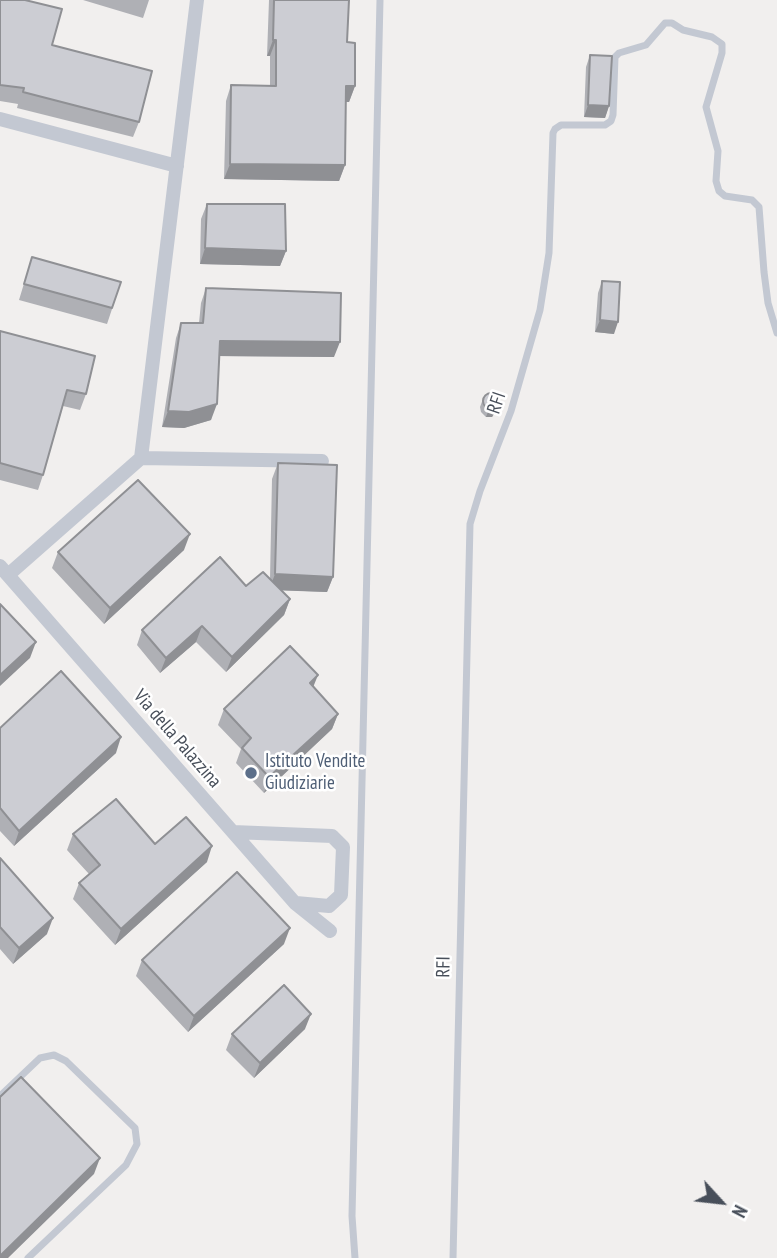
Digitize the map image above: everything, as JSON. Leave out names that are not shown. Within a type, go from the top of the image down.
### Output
[{"type":"street","points":[[141,458],[197,0]]},
{"type":"street","points":[[0,119],[177,166]]},
{"type":"street","points":[[4,570],[141,458],[322,461]]},
{"type":"street","name":"Via della Palazzina","points":[[4,570],[295,903],[330,931]]},
{"type":"street","points":[[233,832],[332,836],[343,847],[341,895],[328,906],[295,903]]},
{"type":"lane","points":[[355,1258],[352,1232],[380,0]]},
{"type":"lane","name":"RFI","points":[[453,1258],[470,524],[480,491],[509,419],[540,310],[549,253],[553,133],[561,125],[605,125],[611,121],[615,57],[619,53],[646,45],[665,23],[712,37],[722,44],[722,53],[706,107],[718,151],[716,181],[719,191],[725,196],[752,200],[759,207],[768,303],[777,333]]},
{"type":"lane","points":[[0,1096],[40,1058],[54,1055],[66,1061],[135,1128],[137,1144],[126,1165],[27,1258]]},
{"type":"building","points":[[0,0],[25,0],[62,9],[52,45],[152,71],[139,122],[23,92],[24,88],[0,85]]},
{"type":"building","points":[[274,0],[349,0],[347,42],[355,43],[355,86],[346,86],[345,165],[230,164],[231,85],[276,86]]},
{"type":"building","points":[[590,55],[612,56],[609,106],[588,105]]},
{"type":"building","points":[[207,204],[285,204],[286,251],[205,248]]},
{"type":"building","points":[[32,257],[121,282],[112,308],[24,284]]},
{"type":"building","points":[[602,281],[620,282],[618,322],[600,320]]},
{"type":"building","points":[[206,288],[341,293],[340,342],[220,341],[217,404],[189,412],[168,411],[181,323],[203,323]]},
{"type":"building","points":[[0,331],[95,356],[86,394],[67,390],[43,475],[0,463]]},
{"type":"building","points":[[491,393],[499,401],[491,409],[483,401]]},
{"type":"building","points":[[278,463],[337,465],[333,577],[275,574]]},
{"type":"building","points":[[138,480],[190,534],[110,608],[58,552]]},
{"type":"building","points":[[220,557],[246,586],[263,572],[290,599],[232,657],[202,626],[166,658],[142,630]]},
{"type":"building","points":[[0,604],[36,642],[0,675]]},
{"type":"building","points":[[290,646],[318,675],[310,683],[338,714],[269,777],[242,748],[251,738],[224,709]]},
{"type":"building","points":[[61,671],[121,737],[19,831],[0,808],[0,728]]},
{"type":"building","points":[[116,799],[155,844],[186,817],[212,846],[121,929],[79,883],[100,865],[73,834]]},
{"type":"building","points":[[0,858],[53,918],[19,948],[0,927]]},
{"type":"building","points":[[237,872],[290,928],[194,1016],[142,960]]},
{"type":"building","points":[[284,985],[311,1014],[260,1063],[232,1034]]},
{"type":"building","points":[[21,1077],[100,1158],[0,1256],[0,1097]]},
{"type":"place","name":"Istituto Vendite Giudiziarie","points":[[251,773]]}]
